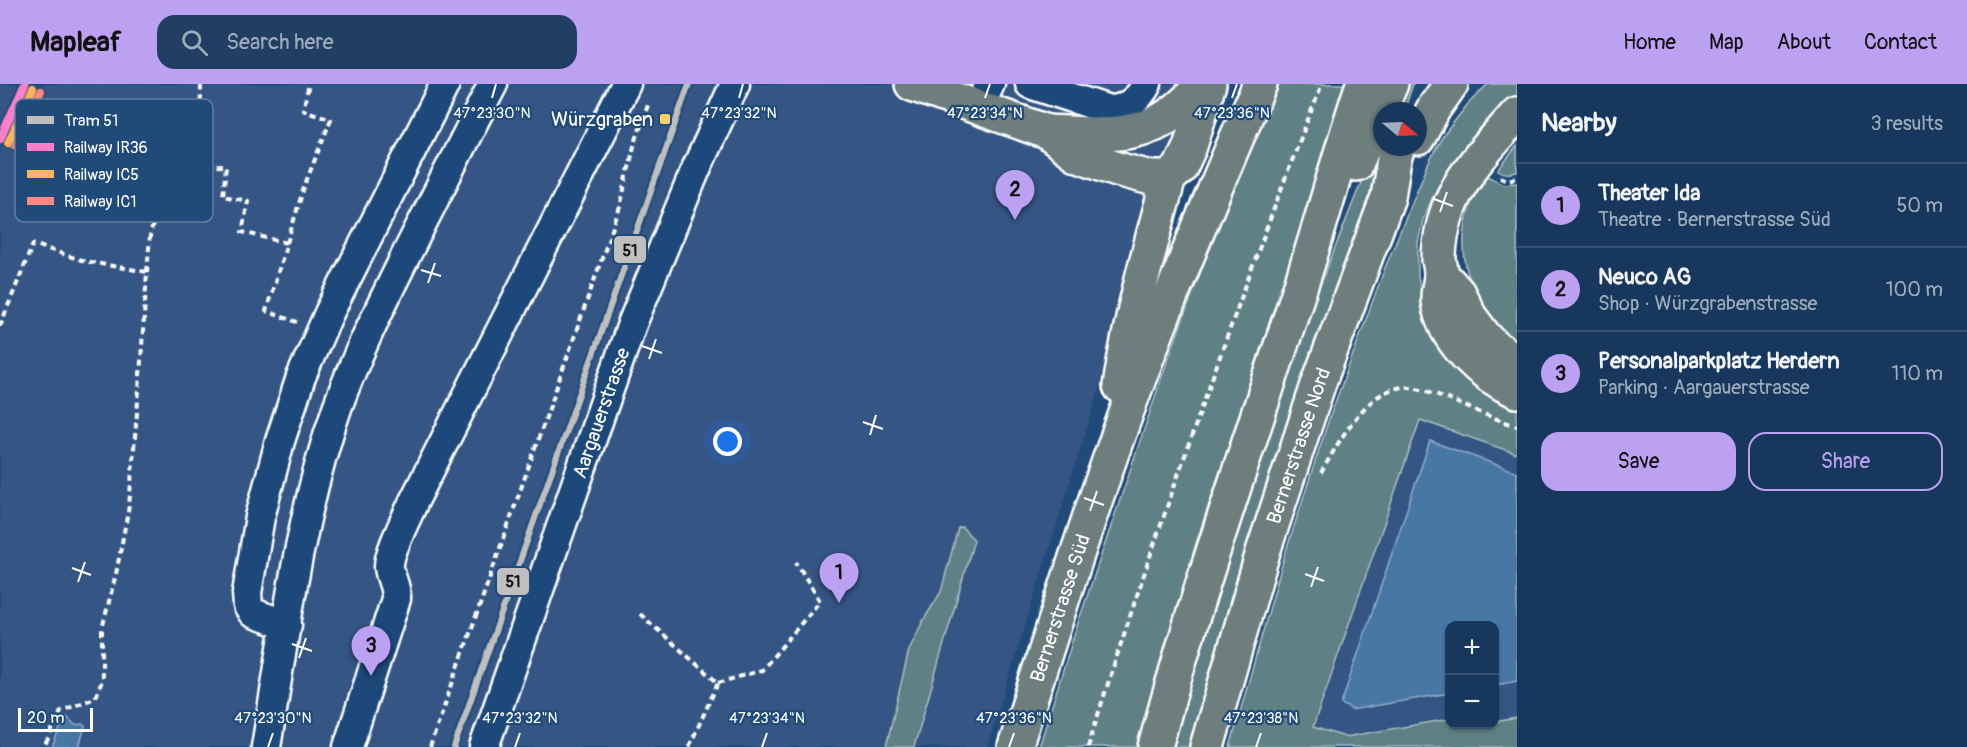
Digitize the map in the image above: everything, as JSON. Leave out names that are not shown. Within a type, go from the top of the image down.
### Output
[{"type":"main road","points":[[912,84],[984,96],[1047,132],[1076,153],[1117,169],[1151,178],[1169,178]]},
{"type":"main road","points":[[1047,132],[1106,135],[1142,129],[1160,123],[1176,111],[1202,84]]},
{"type":"main road","points":[[1110,459],[1125,358],[1149,251],[1169,178],[1180,168],[1190,146],[1209,84]]},
{"type":"main road","name":"Bernerstrasse Süd","points":[[1015,747],[1110,459],[1183,268],[1260,84]]},
{"type":"main road","points":[[1155,747],[1216,537],[1298,295],[1345,136],[1363,84]]},
{"type":"main road","points":[[1298,295],[1391,84]]},
{"type":"main road","points":[[1415,102],[1422,84]]},
{"type":"main road","points":[[1427,121],[1451,84]]},
{"type":"main road","points":[[1517,114],[1494,158],[1462,181],[1449,208],[1441,240],[1438,302],[1443,319],[1454,339],[1472,361],[1491,376],[1517,391]]},
{"type":"main road","name":"Bernerstrasse Nord","points":[[1208,747],[1263,552],[1319,382],[1388,197],[1395,156]]},
{"type":"main road","points":[[1388,197],[1409,156]]},
{"type":"main road","points":[[1117,169],[1130,180],[1140,199],[1147,225],[1149,251]]},
{"type":"main road","points":[[1441,274],[1453,286],[1470,317],[1485,337],[1517,362]]},
{"type":"street","points":[[287,625],[251,612],[247,602],[248,581],[260,517],[277,450],[301,377],[321,332],[445,84]]},
{"type":"street","points":[[266,747],[307,517],[337,409],[381,304],[493,84]]},
{"type":"street","name":"Aargauerstrasse","points":[[484,747],[632,324],[696,169],[735,84]]},
{"type":"street","points":[[1030,84],[1109,110],[1116,110],[1131,103],[1147,84]]},
{"type":"street","points":[[348,747],[396,599],[396,588],[388,564],[391,554],[420,490],[639,89]]},
{"type":"path","points":[[201,84],[201,99]]},
{"type":"path","points":[[309,84],[303,110],[331,120],[302,193],[266,310],[321,332]]},
{"type":"path","points":[[1088,747],[1189,444],[1247,281],[1322,84]]},
{"type":"path","points":[[430,747],[620,207],[634,146],[639,89]]},
{"type":"path","points":[[1494,158],[1508,180],[1517,178]]},
{"type":"path","points":[[213,166],[226,166],[223,196],[248,201],[242,232],[287,243]]},
{"type":"path","points":[[44,747],[61,711],[95,698],[101,685],[101,634],[122,544],[130,496],[150,236],[154,222]]},
{"type":"path","points":[[0,326],[33,244],[84,261],[147,272]]},
{"type":"path","points":[[1320,476],[1355,419],[1372,400],[1396,388],[1408,387],[1425,390],[1517,426]]},
{"type":"path","points":[[689,747],[718,683],[762,670],[820,601],[796,562]]},
{"type":"path","points":[[640,614],[718,683]]},
{"type":"shaded area","points":[[0,84],[1186,84],[1166,175],[987,747],[0,747]]},
{"type":"shaded area","points":[[1420,420],[1517,454],[1517,472],[1430,442],[1341,704],[1351,710],[1445,694],[1445,720],[1345,737],[1313,727]]},
{"type":"shaded area","points":[[1430,441],[1517,472],[1517,681],[1499,684],[1499,621],[1445,621],[1445,694],[1351,710],[1341,704]]},
{"type":"shaded area","points":[[1517,681],[1517,718],[1499,721],[1499,684]]},
{"type":"shaded area","points":[[65,717],[75,725],[85,726],[79,747],[52,747]]},
{"type":"green space","points":[[1278,84],[1349,84],[1196,543],[1137,747],[1039,747],[1077,626],[1167,362],[1203,266]]},
{"type":"green space","points":[[1401,84],[1413,84],[1407,102],[1393,102]]},
{"type":"green space","points":[[1488,84],[1517,84],[1517,128],[1496,111],[1462,150],[1444,176],[1423,220],[1418,243],[1418,278],[1424,305],[1517,405],[1517,454],[1420,420],[1313,727],[1345,737],[1445,720],[1445,729],[1499,729],[1499,721],[1517,718],[1517,747],[1230,747],[1285,554],[1329,419],[1385,268],[1428,164],[1443,136],[1468,104]]},
{"type":"green space","points":[[1517,146],[1517,172],[1507,173],[1498,170]]},
{"type":"green space","points":[[1373,152],[1373,156],[1388,156],[1194,747],[1171,747],[1193,664],[1300,337]]},
{"type":"green space","points":[[1488,176],[1503,184],[1517,183],[1517,344],[1502,331],[1478,300],[1470,282],[1466,263],[1464,243],[1471,204]]},
{"type":"green space","points":[[962,527],[974,540],[914,747],[886,747],[909,650],[941,592],[958,528]]},
{"type":"tram line","name":"51","points":[[454,747],[689,84]]},
{"type":"rail line","name":"IR36","points":[[18,99],[25,84]]},
{"type":"rail line","name":"IC5","points":[[28,99],[33,88]]},
{"type":"rail line","name":"IC1","points":[[37,99],[41,91]]},
{"type":"rail line","name":"IR36","points":[[0,139],[15,106]]},
{"type":"rail line","name":"IC5","points":[[8,143],[15,128]]},
{"type":"place","name":"Würzgraben","points":[[665,119]]},
{"type":"place","name":"Neuco AG","points":[[1015,220]]},
{"type":"place","name":"Theater Ida","points":[[839,603]]},
{"type":"place","name":"Personalparkplatz Herdern","points":[[371,676]]}]
